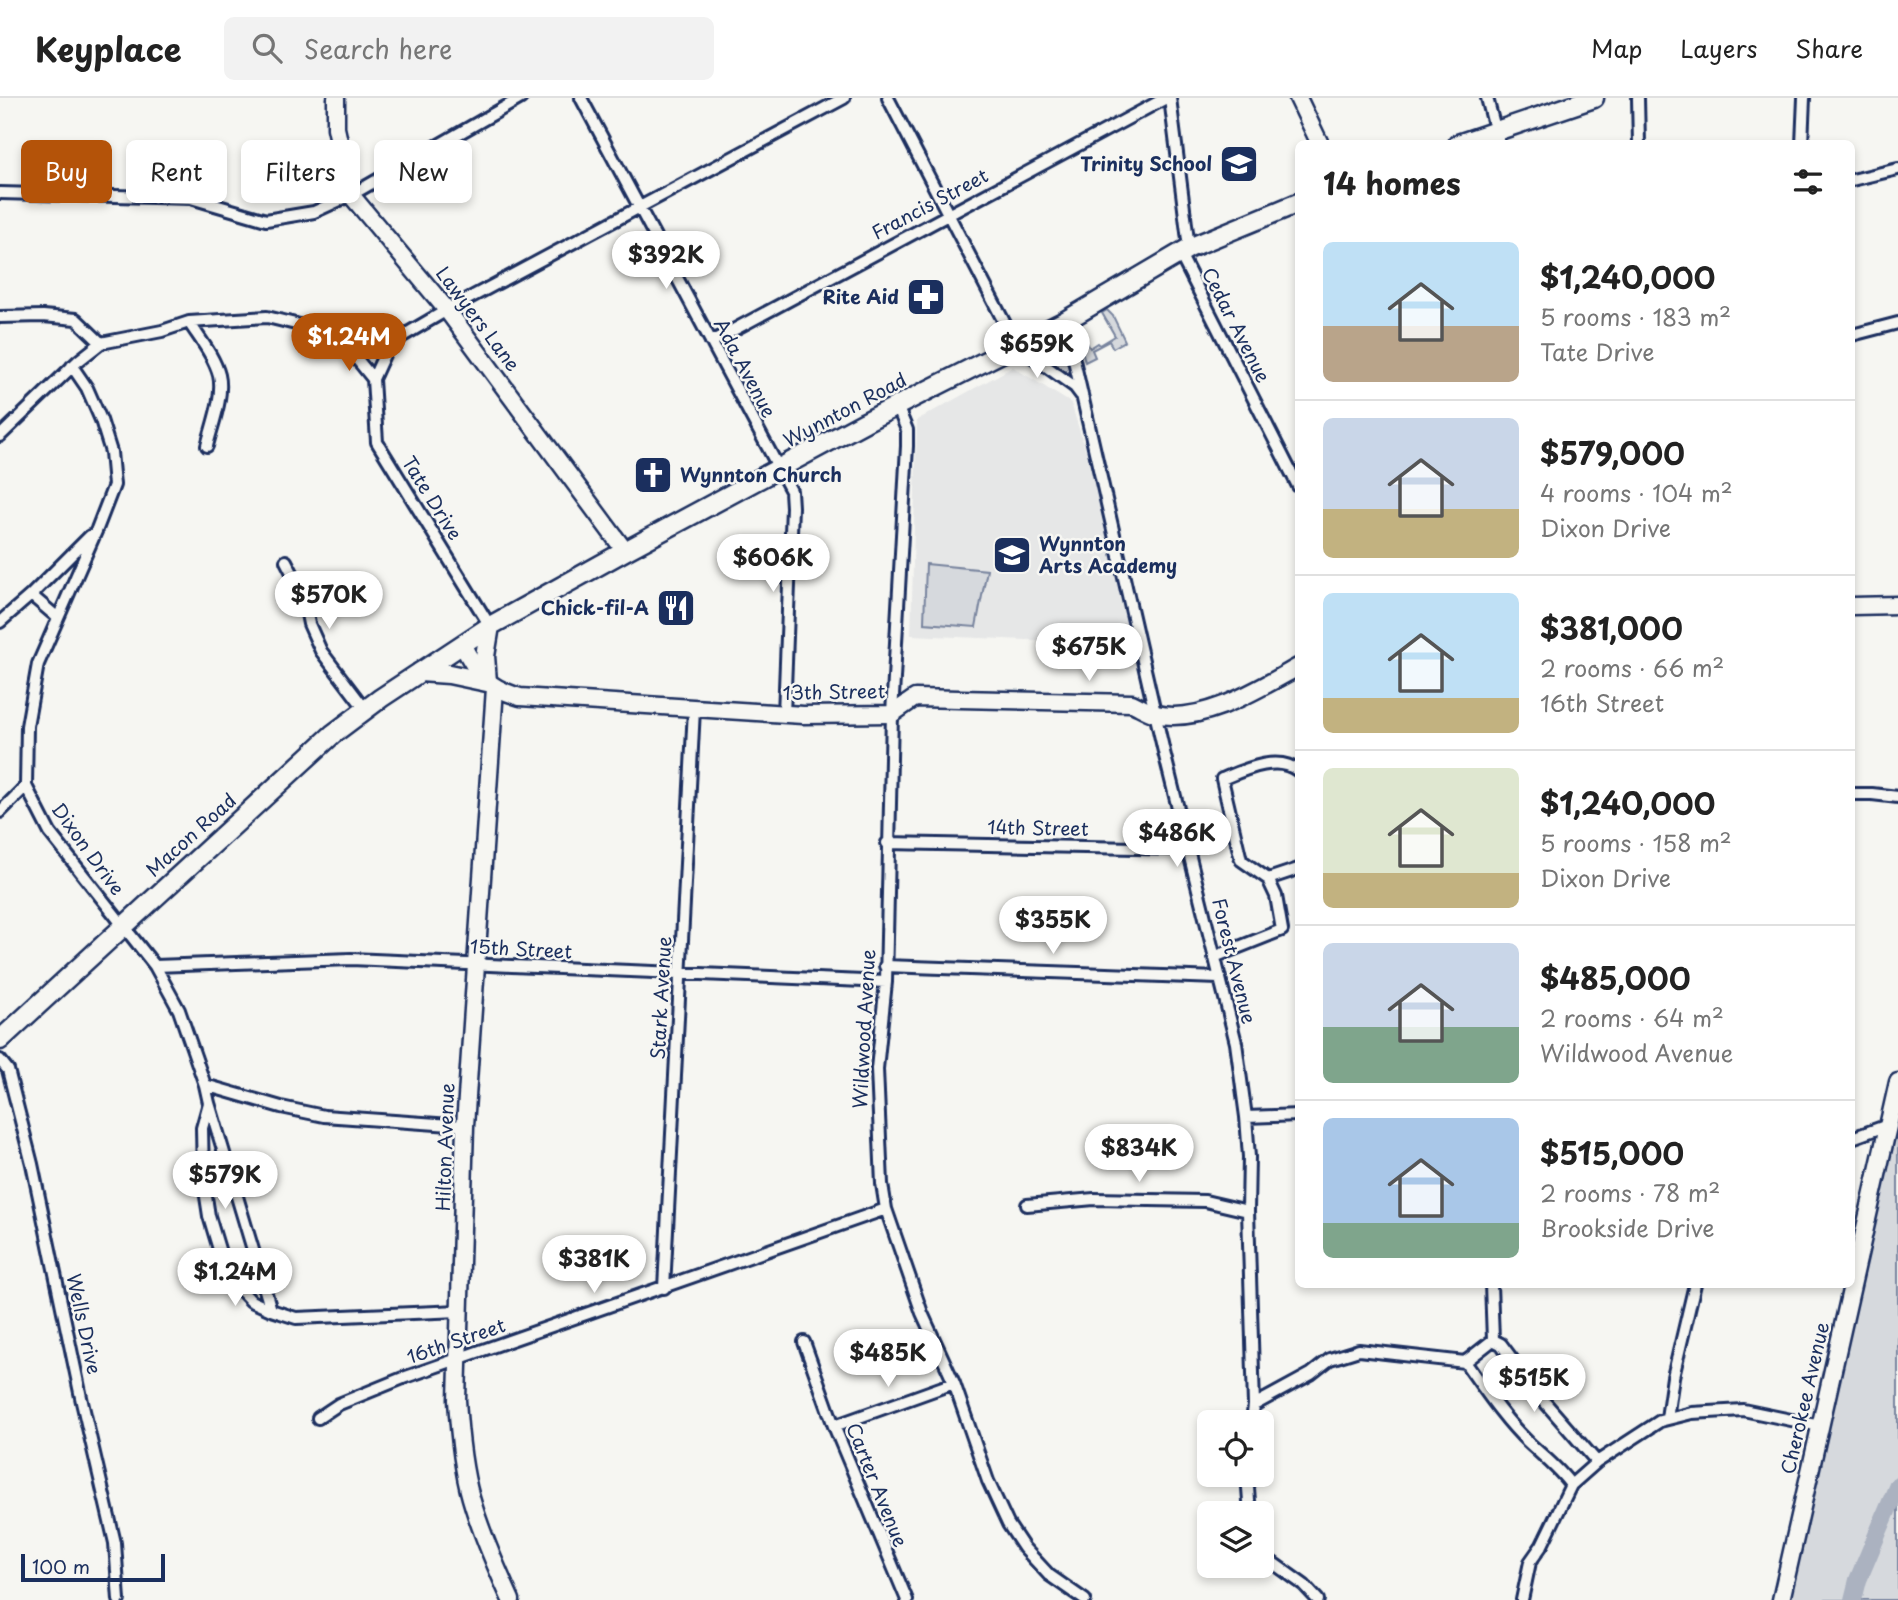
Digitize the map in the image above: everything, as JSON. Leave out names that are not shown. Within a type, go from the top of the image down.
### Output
[{"type":"main road","points":[[1497,137],[1594,98]]},
{"type":"main road","name":"Wynnton Road","points":[[420,672],[491,626],[625,551],[897,406],[1065,321],[1185,251],[1295,204]]},
{"type":"main road","points":[[420,672],[449,674],[491,685],[485,656],[491,626]]},
{"type":"main road","name":"Macon Road","points":[[0,1040],[333,734],[420,672]]},
{"type":"street","name":"Lawyers Lane","points":[[337,98],[336,128],[339,140]]},
{"type":"street","points":[[360,190],[520,98]]},
{"type":"street","name":"Ada Avenue","points":[[581,98],[779,469]]},
{"type":"street","points":[[348,348],[389,344],[447,310],[844,98]]},
{"type":"street","points":[[888,98],[1016,345],[1081,395]]},
{"type":"street","name":"Francis Street","points":[[711,342],[1168,98]]},
{"type":"street","name":"Cedar Avenue","points":[[1168,98],[1185,251],[1295,480]]},
{"type":"street","points":[[1298,98],[1318,140]]},
{"type":"street","points":[[1487,98],[1497,137]]},
{"type":"street","points":[[1638,98],[1639,140]]},
{"type":"street","points":[[1802,140],[1804,98]]},
{"type":"street","points":[[1855,179],[1898,170]]},
{"type":"street","points":[[0,193],[191,198],[266,220],[314,212],[334,203]]},
{"type":"street","name":"Lawyers Lane","points":[[359,203],[447,310],[625,551]]},
{"type":"street","points":[[0,317],[43,316],[76,319],[101,343]]},
{"type":"street","points":[[0,436],[72,366],[101,343],[162,331],[189,322],[267,317],[316,329],[348,348],[373,379]]},
{"type":"street","name":"Forest Avenue","points":[[1065,321],[1236,1043],[1249,1157],[1253,1410]]},
{"type":"street","points":[[189,322],[212,359],[219,377],[217,401],[207,446]]},
{"type":"street","points":[[1855,334],[1898,323]]},
{"type":"street","name":"Tate Drive","points":[[389,344],[373,379],[377,442],[491,626]]},
{"type":"street","name":"Dixon Drive","points":[[72,366],[101,420],[111,452],[114,485],[38,664],[31,699],[25,759],[26,786],[50,833],[155,966],[179,1010],[205,1085],[271,1310]]},
{"type":"street","name":"Wildwood Avenue","points":[[897,406],[907,430],[907,446],[892,714],[887,843],[886,982],[877,1071],[879,1159],[886,1209],[922,1313],[954,1383],[988,1481],[1008,1524],[1024,1548],[1049,1575],[1084,1600]]},
{"type":"street","points":[[779,469],[791,491],[792,507],[784,714]]},
{"type":"street","points":[[0,622],[97,530]]},
{"type":"street","points":[[286,561],[303,594],[309,624],[321,651],[365,709]]},
{"type":"street","points":[[31,595],[58,618]]},
{"type":"street","points":[[1855,606],[1898,605]]},
{"type":"street","points":[[462,644],[480,676],[491,685]]},
{"type":"street","name":"13th Street","points":[[491,685],[520,697],[535,699],[784,714],[892,714],[915,698],[1132,702],[1156,714],[1186,715],[1224,705],[1295,669]]},
{"type":"street","name":"Hilton Avenue","points":[[491,685],[466,1126],[458,1359],[459,1429],[470,1495],[511,1600]]},
{"type":"street","name":"Stark Avenue","points":[[664,1288],[694,709]]},
{"type":"street","points":[[1214,957],[1282,930],[1276,896],[1268,879],[1241,860],[1222,779],[1252,767],[1278,764],[1295,769]]},
{"type":"street","points":[[0,812],[26,786]]},
{"type":"street","points":[[1855,794],[1898,797]]},
{"type":"street","name":"14th Street","points":[[887,843],[1188,849]]},
{"type":"street","points":[[1268,879],[1295,870]]},
{"type":"street","name":"15th Street","points":[[155,966],[351,959],[886,982]]},
{"type":"street","points":[[885,966],[1219,978]]},
{"type":"street","name":"Wells Drive","points":[[0,1059],[8,1070],[33,1164],[82,1402],[115,1543],[119,1600]]},
{"type":"street","name":"Cherokee Avenue","points":[[1855,1271],[1898,1082]]},
{"type":"street","points":[[205,1085],[281,1107],[324,1116],[466,1126]]},
{"type":"street","name":"Dixon Drive","points":[[209,1103],[202,1128],[203,1177],[209,1216],[221,1256],[235,1284],[251,1301],[296,1318],[460,1311]]},
{"type":"street","points":[[1246,1117],[1295,1115]]},
{"type":"street","points":[[1855,1137],[1888,1125]]},
{"type":"street","points":[[1027,1205],[1094,1199],[1205,1201],[1248,1211]]},
{"type":"street","name":"16th Street","points":[[318,1418],[339,1404],[458,1359],[886,1209]]},
{"type":"street","points":[[1491,1288],[1493,1340]]},
{"type":"street","points":[[1667,1418],[1673,1377],[1694,1288]]},
{"type":"street","name":"Cherokee Avenue","points":[[1781,1600],[1851,1288]]},
{"type":"street","points":[[1254,1405],[1311,1374],[1330,1359],[1359,1350],[1465,1362],[1493,1340]]},
{"type":"street","points":[[1493,1340],[1501,1344],[1542,1399],[1597,1462]]},
{"type":"street","name":"Carter Avenue","points":[[804,1342],[834,1426],[907,1600]]},
{"type":"street","points":[[1465,1362],[1510,1422],[1560,1470],[1571,1485]]},
{"type":"street","points":[[834,1426],[954,1383]]},
{"type":"street","points":[[1522,1600],[1530,1562],[1542,1545],[1571,1485],[1597,1462],[1667,1418],[1718,1410],[1743,1410],[1820,1426]]},
{"type":"street","points":[[1274,1564],[1304,1585],[1318,1600]]},
{"type":"shaded area","points":[[1107,310],[1113,316],[1125,341],[1113,348],[1109,341],[1092,350],[1095,357],[1085,362],[1080,342],[1084,338],[1090,348],[1115,336],[1102,313]]},
{"type":"shaded area","points":[[1065,335],[1073,376],[1072,377],[1034,352]]},
{"type":"shaded area","name":"Wynnton Arts Academy","points":[[1013,367],[1071,403],[1093,474],[1130,635],[1051,641],[911,635],[917,420]]},
{"type":"shaded area","points":[[926,564],[987,570],[976,627],[924,623]]},
{"type":"shaded area","points":[[1898,1122],[1898,1600],[1788,1600]]},
{"type":"waterway","points":[[1853,1600],[1858,1580],[1898,1485]]},
{"type":"place","name":"Trinity School","points":[[1239,164]]},
{"type":"place","name":"Rite Aid","points":[[926,297]]},
{"type":"place","name":"Wynnton Church","points":[[653,475]]},
{"type":"place","name":"Wynnton Arts Academy","points":[[1012,555]]},
{"type":"place","name":"Chick-fil-A","points":[[676,608]]}]
